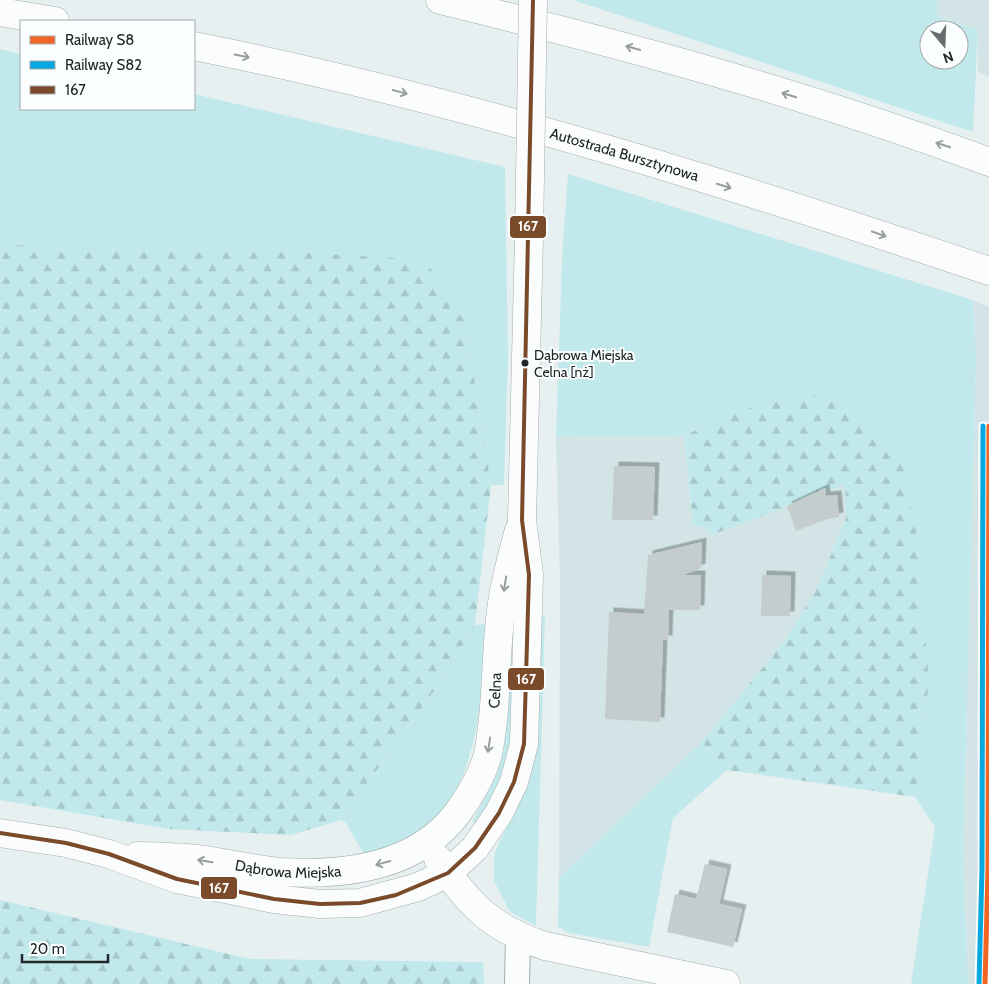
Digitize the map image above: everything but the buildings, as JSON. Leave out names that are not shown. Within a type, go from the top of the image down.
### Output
[{"type":"main road","points":[[440,0],[601,39],[681,62],[840,111],[989,162]]},
{"type":"main road","name":"Celna","points":[[448,873],[475,848],[499,814],[514,782],[524,744],[529,575],[522,520],[533,0]]},
{"type":"main road","points":[[0,12],[49,20]]},
{"type":"main road","name":"Autostrada Bursztynowa","points":[[195,46],[294,67],[476,112],[826,217],[989,271]]},
{"type":"main road","name":"Celna","points":[[428,843],[450,823],[476,786],[487,757],[492,725],[500,618],[507,574],[522,520]]},
{"type":"main road","name":"Dąbrowa Miejska","points":[[0,833],[66,843],[109,854],[178,879],[274,898],[320,904],[360,903],[396,895],[448,873]]},
{"type":"main road","points":[[428,843],[467,899],[485,915],[518,938],[545,946],[726,984]]},
{"type":"main road","name":"Dąbrowa Miejska","points":[[109,854],[188,858],[279,872],[316,873],[360,869],[399,858],[428,843]]},
{"type":"street","points":[[517,984],[518,938]]},
{"type":"shaded area","points":[[937,0],[989,0],[989,77],[978,72],[978,30],[969,27],[969,20],[949,20],[937,16]]},
{"type":"shaded area","points":[[973,300],[989,307],[989,984],[968,984],[963,859],[976,358]]},
{"type":"shaded area","points":[[684,436],[693,525],[702,526],[712,535],[845,483],[846,518],[818,587],[786,639],[702,742],[559,878],[560,579],[556,437]]},
{"type":"green space","points":[[573,0],[937,0],[937,16],[949,20],[919,20],[919,70],[969,70],[969,27],[978,30],[973,132]]},
{"type":"green space","points":[[0,49],[20,54],[20,110],[195,110],[195,94],[505,167],[508,356],[504,485],[491,485],[465,322],[28,247],[0,245]]},
{"type":"green space","points":[[568,174],[973,300],[976,358],[963,859],[968,984],[911,984],[935,827],[915,797],[929,682],[900,453],[730,413],[684,436],[556,437],[562,258]]},
{"type":"green space","points":[[0,245],[263,250],[425,260],[465,322],[491,485],[475,625],[446,674],[341,820],[291,835],[168,829],[0,800]]},
{"type":"green space","points":[[808,394],[850,403],[900,453],[916,531],[929,682],[915,797],[727,770],[702,742],[786,639],[818,587],[846,518],[845,484],[712,535],[702,526],[693,525],[684,436],[730,413]]},
{"type":"green space","points":[[545,616],[536,926],[510,912],[494,881],[494,855],[532,769],[539,617]]},
{"type":"green space","points":[[489,624],[478,717],[472,748],[462,778],[447,805],[427,827],[401,844],[365,856],[346,823],[341,820],[446,674],[475,625]]},
{"type":"green space","points":[[514,656],[510,752],[494,797],[474,825],[473,820],[491,787],[504,751],[510,658]]},
{"type":"green space","points":[[702,742],[727,770],[673,818],[649,947],[569,933],[558,927],[559,878]]},
{"type":"green space","points":[[0,900],[250,959],[483,962],[484,984],[0,984]]},
{"type":"rail line","name":"S82","points":[[979,984],[982,869],[983,426]]},
{"type":"rail line","name":"S8","points":[[985,984],[988,869],[989,426]]},
{"type":"transit line","name":"167","points":[[0,833],[66,843],[109,854],[177,879],[274,899],[320,904],[360,903],[396,895],[448,873],[475,848],[499,813],[514,782],[524,744],[529,575],[522,520],[533,0]]},
{"type":"place","name":"Dąbrowa Miejska Celna [nż]","points":[[525,363]]}]
